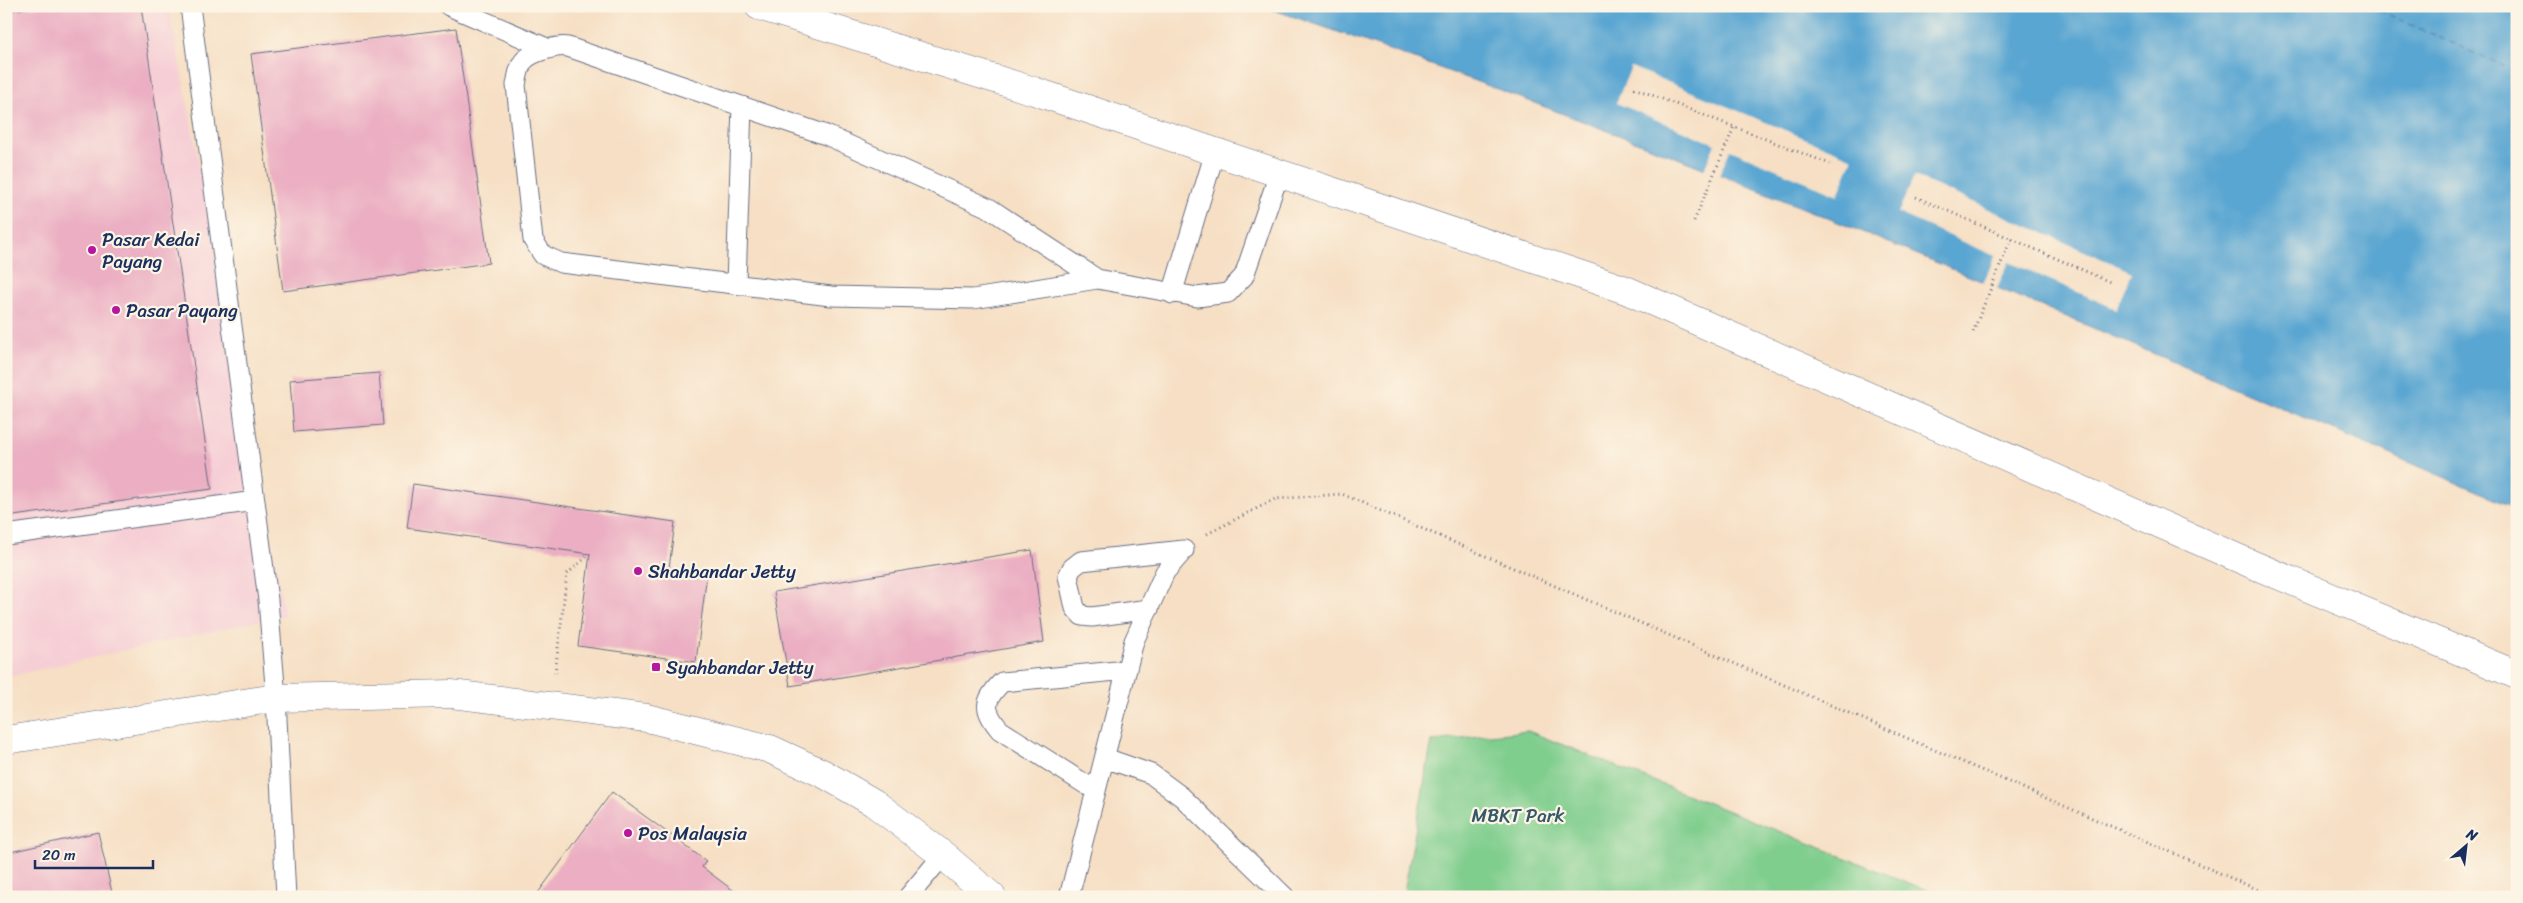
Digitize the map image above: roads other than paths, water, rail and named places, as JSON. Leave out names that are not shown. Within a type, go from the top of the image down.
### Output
[{"type":"street","points":[[759,6],[1025,88],[1626,290],[2248,563],[2517,675]]},
{"type":"street","points":[[6,740],[276,698],[451,694],[647,718],[770,749],[824,774],[874,803],[943,854],[992,897]]},
{"type":"lane","points":[[190,6],[268,600],[276,698],[286,897]]},
{"type":"lane","points":[[449,6],[549,49]]},
{"type":"lane","points":[[1097,279],[989,208],[826,134],[568,47],[561,46],[528,55],[521,64],[516,85],[533,240],[543,255],[561,263],[830,296],[973,299],[1097,279],[1197,297],[1228,293],[1244,276],[1279,174]]},
{"type":"lane","points":[[736,284],[742,106]]},
{"type":"lane","points":[[1172,294],[1216,152]]},
{"type":"lane","points":[[6,535],[255,501]]},
{"type":"lane","points":[[1070,897],[1134,641],[1149,609],[1165,572],[1184,550],[1081,561],[1072,568],[1068,576],[1075,608],[1082,616],[1092,617],[1149,609]]},
{"type":"lane","points":[[1096,791],[1000,730],[988,715],[987,704],[992,692],[1002,682],[1127,670]]},
{"type":"lane","points":[[1105,758],[1151,774],[1182,797],[1285,897]]},
{"type":"lane","points":[[908,897],[943,854]]},
{"type":"water","points":[[1262,6],[2517,6],[2517,508],[2050,310],[1737,182],[1580,120],[1421,61]]},
{"type":"place","name":"Pasar Kedai Payang","points":[[92,250]]},
{"type":"place","name":"Pasar Payang","points":[[116,310]]},
{"type":"place","name":"Shahbandar Jetty","points":[[638,571]]},
{"type":"place","name":"Syahbandar Jetty","points":[[656,667]]},
{"type":"place","name":"Pos Malaysia","points":[[628,833]]},
{"type":"park label","name":"MBKT Park","points":[[1518,815]]}]
